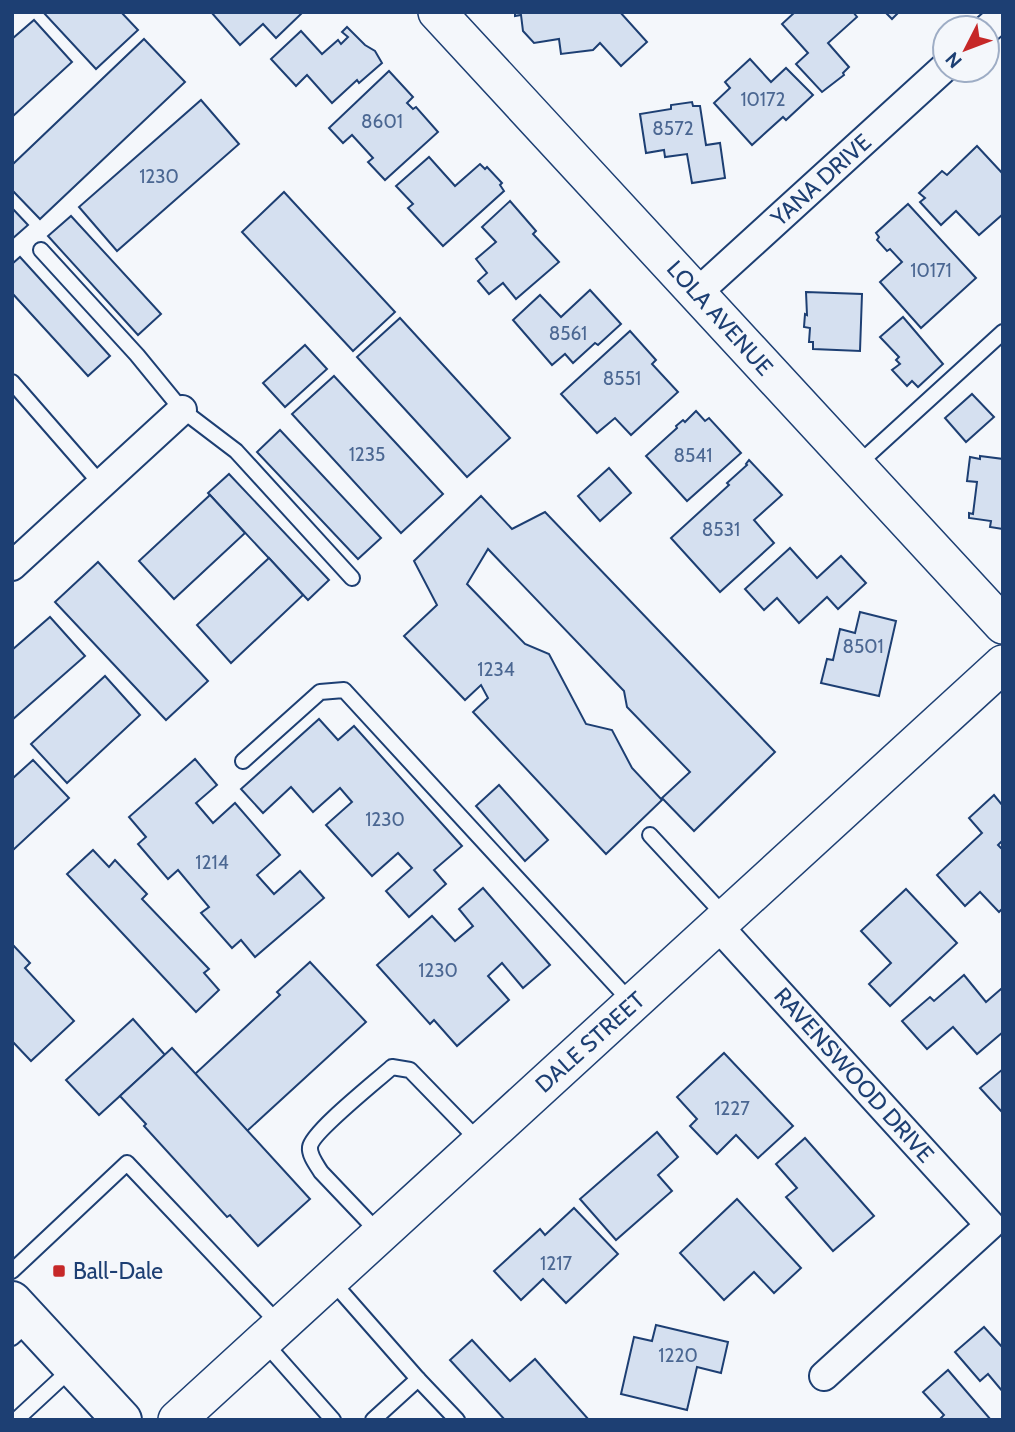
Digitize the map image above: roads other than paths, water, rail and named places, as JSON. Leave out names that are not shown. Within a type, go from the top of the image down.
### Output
[{"type":"main road","points":[[18,1320],[73,1367],[122,1420]]},
{"type":"street","name":"LOLA AVENUE","points":[[437,12],[1003,625]]},
{"type":"street","name":"YANA DRIVE","points":[[697,293],[931,80]]},
{"type":"street","points":[[12,566],[182,410]]},
{"type":"street","name":"DALE STREET","points":[[177,1420],[1003,664]]},
{"type":"street","name":"RAVENSWOOD DRIVE","points":[[722,921],[990,1225],[824,1376]]},
{"type":"lane","points":[[41,250],[137,355],[182,410],[236,451],[352,578]]},
{"type":"lane","points":[[855,467],[1003,332]]},
{"type":"lane","points":[[12,382],[101,484]]},
{"type":"lane","points":[[243,761],[320,692],[344,690],[632,1003]]},
{"type":"lane","points":[[650,835],[722,921]]},
{"type":"lane","points":[[380,1234],[321,1172],[314,1161],[309,1149],[323,1128],[392,1067],[410,1070],[480,1142]]},
{"type":"lane","points":[[12,1271],[127,1163],[271,1333],[332,1420]]},
{"type":"lane","points":[[330,1279],[457,1420]]},
{"type":"lane","points":[[16,1420],[73,1367]]},
{"type":"lane","points":[[373,1420],[418,1378]]},
{"type":"place","name":"Ball-Dale","points":[[59,1271]]}]
